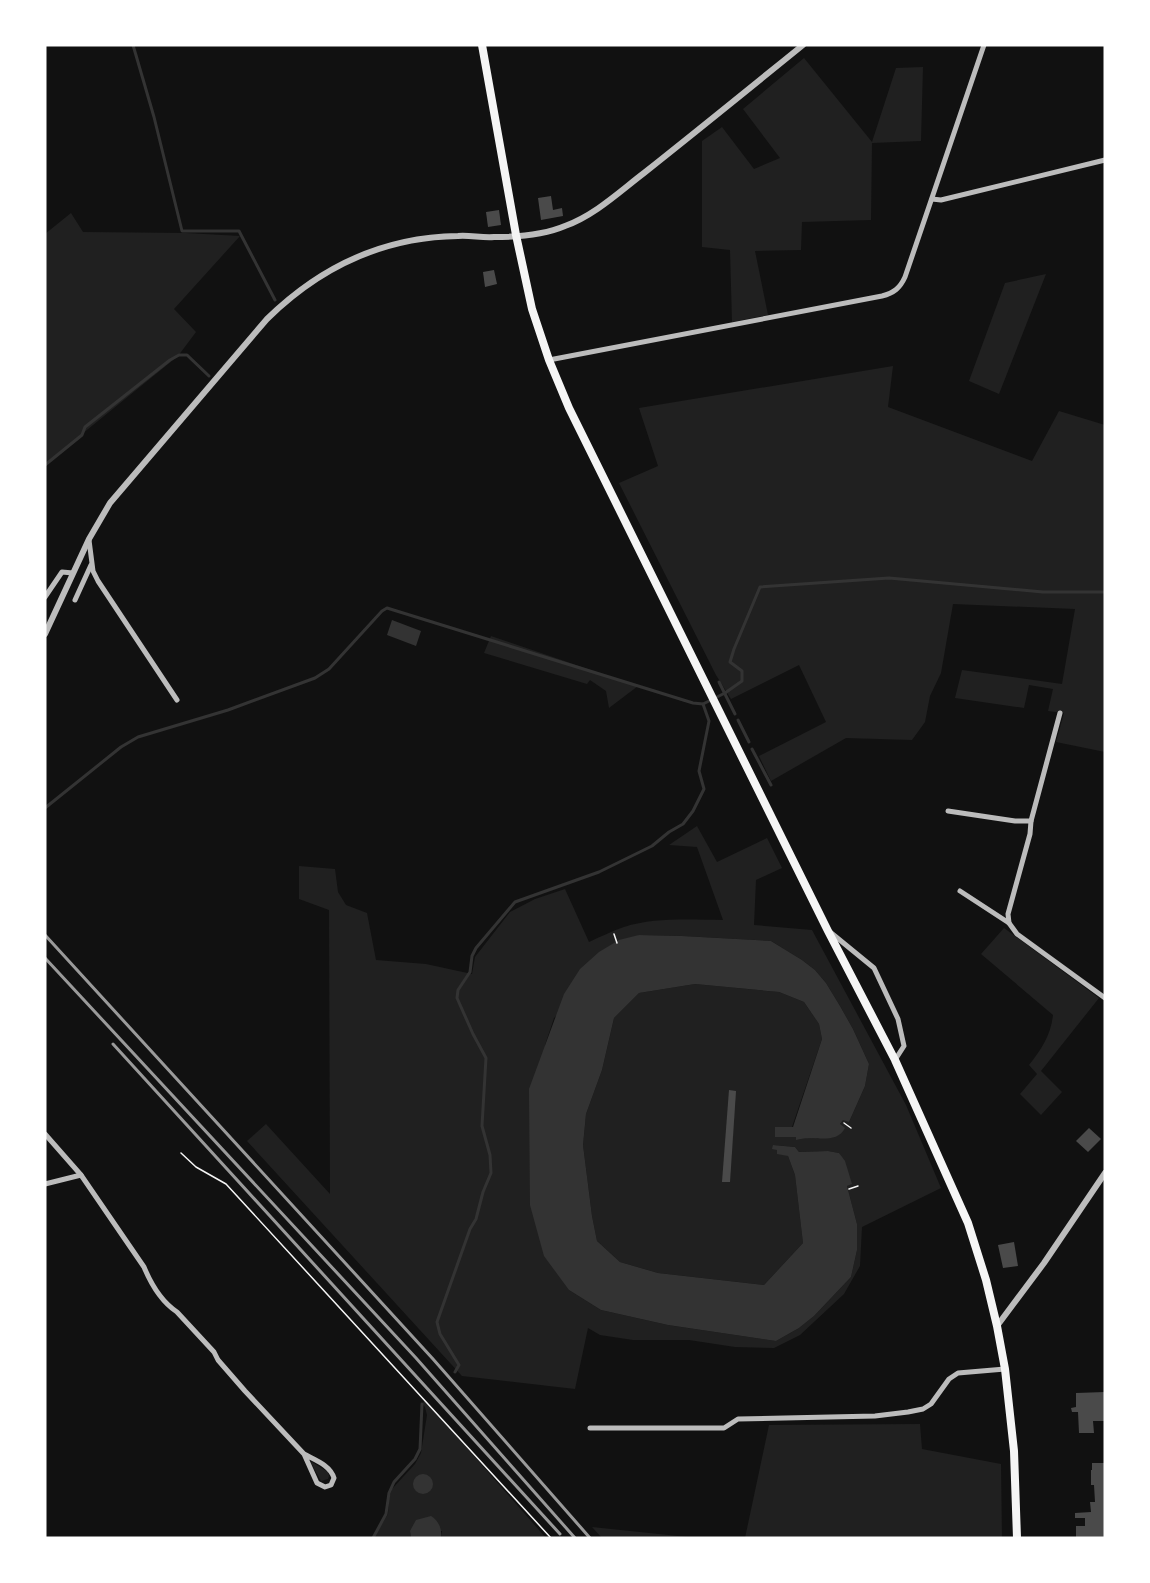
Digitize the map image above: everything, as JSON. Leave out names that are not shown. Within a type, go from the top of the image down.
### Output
[{"type":"main road","points":[[482,45],[516,235],[532,309],[549,360],[569,408],[828,931],[895,1060],[968,1223],[998,1326],[1005,1369],[1014,1451],[1017,1538]]},
{"type":"street","points":[[45,634],[89,539],[110,503],[267,319],[305,286],[345,262],[403,242],[457,236],[493,237],[541,233],[584,219],[803,45]]},
{"type":"street","points":[[549,360],[889,294],[898,289],[905,277],[984,45]]},
{"type":"street","points":[[932,199],[941,200],[1105,160]]},
{"type":"street","points":[[89,539],[91,563],[98,581],[177,700]]},
{"type":"street","points":[[75,600],[91,563]]},
{"type":"street","points":[[45,597],[62,573],[73,573]]},
{"type":"street","points":[[1009,923],[1008,914],[1060,713]]},
{"type":"street","points":[[948,811],[1015,821],[1031,821]]},
{"type":"street","points":[[960,891],[1009,923],[1034,947],[1105,998]]},
{"type":"street","points":[[828,931],[874,968],[898,1019],[904,1046],[895,1060]]},
{"type":"street","points":[[45,1134],[81,1175],[164,1300],[304,1454],[331,1471],[334,1478],[331,1485],[325,1487],[317,1483],[304,1454]]},
{"type":"street","points":[[998,1326],[1105,1173]]},
{"type":"street","points":[[45,1184],[81,1175]]},
{"type":"street","points":[[590,1428],[724,1428],[738,1419],[875,1416],[908,1412],[923,1409],[931,1404],[949,1379],[958,1373],[1005,1369]]},
{"type":"path","points":[[614,934],[617,943]]},
{"type":"path","points":[[844,1123],[851,1128]]},
{"type":"path","points":[[181,1153],[196,1167],[226,1184],[551,1538]]},
{"type":"path","points":[[849,1189],[858,1186]]},
{"type":"shaded area","points":[[804,58],[872,142],[896,68],[923,67],[921,141],[872,143],[871,220],[802,222],[801,250],[755,251],[768,315],[732,322],[730,250],[702,247],[702,141],[722,127],[754,169],[780,158],[743,109]]},
{"type":"shaded area","points":[[71,213],[83,232],[240,236],[174,309],[196,332],[178,356],[45,464],[45,234]]},
{"type":"shaded area","points":[[1046,274],[999,394],[969,381],[1005,283]]},
{"type":"shaded area","points":[[893,366],[888,407],[1032,461],[1059,411],[1105,425],[1105,752],[1056,742],[1064,713],[1048,711],[1053,689],[1029,685],[1024,708],[955,698],[962,670],[1062,684],[1075,609],[953,604],[941,673],[930,696],[925,722],[912,740],[846,738],[771,781],[759,756],[826,722],[799,665],[731,699],[716,675],[619,483],[658,466],[639,408]]},
{"type":"shaded area","points":[[392,620],[421,631],[416,646],[387,635]]},
{"type":"shaded area","points":[[491,636],[638,686],[609,708],[606,691],[590,680],[587,684],[484,653]]},
{"type":"shaded area","points":[[697,826],[717,862],[767,838],[782,868],[756,880],[754,925],[812,930],[906,1105],[941,1188],[862,1227],[860,1266],[844,1294],[800,1335],[774,1348],[735,1347],[689,1340],[633,1340],[600,1335],[588,1328],[575,1389],[462,1376],[247,1141],[266,1124],[330,1194],[329,910],[299,899],[299,866],[335,869],[338,892],[346,905],[367,913],[376,960],[426,964],[472,974],[475,957],[510,912],[535,899],[565,889],[589,942],[624,927],[648,922],[723,920],[697,847],[669,845]],"holes":[[[639,935],[771,941],[802,960],[826,983],[853,1029],[869,1064],[865,1086],[849,1122],[843,1119],[840,1125],[818,1139],[775,1137],[792,1127],[822,1039],[819,1024],[804,1002],[779,992],[695,984],[639,993],[614,1018],[602,1070],[586,1114],[583,1145],[597,1241],[620,1262],[658,1273],[764,1285],[803,1243],[795,1175],[788,1156],[773,1145],[795,1147],[799,1152],[839,1153],[851,1184],[847,1186],[857,1224],[857,1250],[851,1277],[814,1316],[776,1341],[668,1325],[601,1310],[569,1290],[545,1045],[554,1018]]]},
{"type":"shaded area","points":[[1004,928],[1099,998],[1041,1071],[1062,1092],[1041,1115],[1020,1094],[1037,1074],[1029,1065],[1045,1042],[1053,1015],[981,954]]},
{"type":"shaded area","points":[[639,935],[771,941],[802,960],[826,983],[853,1029],[869,1064],[865,1086],[849,1122],[843,1120],[840,1124],[845,1128],[836,1137],[796,1140],[796,1137],[775,1137],[775,1127],[793,1127],[822,1039],[819,1024],[804,1002],[779,992],[695,984],[639,993],[614,1018],[602,1070],[586,1114],[583,1145],[597,1241],[620,1262],[658,1273],[764,1285],[803,1243],[795,1175],[788,1156],[777,1154],[777,1150],[772,1149],[773,1145],[795,1147],[799,1152],[839,1153],[845,1161],[852,1184],[847,1186],[857,1224],[857,1250],[851,1277],[814,1316],[776,1341],[668,1325],[601,1310],[569,1290],[544,1256],[530,1205],[529,1089],[564,994],[580,969],[599,952],[619,940]]},
{"type":"shaded area","points":[[425,1400],[546,1538],[441,1538],[442,1531],[410,1531],[411,1538],[373,1538],[388,1514],[392,1489],[415,1464],[421,1453],[427,1415],[422,1404]]},
{"type":"shaded area","points":[[920,1424],[922,1449],[1001,1464],[1002,1538],[745,1538],[769,1425]]},
{"type":"shaded area","points":[[312,1462],[328,1472],[328,1479],[321,1481]]},
{"type":"shaded area","points":[[423,1474],[430,1477],[433,1484],[430,1491],[423,1494],[416,1491],[413,1484],[416,1477]]},
{"type":"shaded area","points":[[431,1516],[439,1525],[441,1538],[411,1538],[410,1531],[416,1520]]},
{"type":"shaded area","points":[[592,1527],[697,1538],[602,1538]]},
{"type":"building","points":[[551,196],[553,210],[562,208],[563,216],[541,220],[538,198]]},
{"type":"building","points":[[499,210],[501,225],[488,227],[486,212]]},
{"type":"building","points":[[494,270],[497,284],[485,287],[483,272]]},
{"type":"building","points":[[729,1090],[736,1091],[730,1182],[722,1182]]},
{"type":"building","points":[[1089,1128],[1101,1139],[1088,1152],[1076,1141]]},
{"type":"building","points":[[1014,1242],[1018,1266],[1003,1268],[998,1245]]},
{"type":"building","points":[[1105,1392],[1105,1421],[1093,1421],[1094,1433],[1079,1433],[1078,1412],[1072,1412],[1071,1408],[1076,1407],[1076,1393]]},
{"type":"building","points":[[1092,1463],[1105,1463],[1105,1538],[1076,1538],[1076,1526],[1085,1526],[1085,1518],[1075,1518],[1075,1513],[1091,1512],[1090,1502],[1095,1502],[1094,1485],[1091,1485]]},
{"type":"waterway","points":[[133,45],[154,117],[182,231],[239,231],[275,300]]},
{"type":"waterway","points":[[45,465],[82,435],[85,427],[179,355],[187,355],[209,376]]},
{"type":"waterway","points":[[455,1372],[459,1365],[440,1334],[437,1322],[491,1173],[490,1155],[482,1126],[486,1058],[457,998],[458,990],[470,972],[472,956],[476,948],[515,902],[599,872],[652,846],[683,824],[693,811],[704,789],[699,771],[709,721],[703,704],[742,681],[742,671],[730,662],[760,587],[889,578],[1043,592],[1105,592]]},
{"type":"waterway","points":[[45,808],[121,747],[138,737],[228,710],[315,678],[329,669],[387,608],[693,703],[703,704]]},
{"type":"waterway","points":[[719,682],[735,714]]},
{"type":"waterway","points":[[738,720],[749,742]]},
{"type":"waterway","points":[[752,749],[771,785]]},
{"type":"waterway","points":[[373,1538],[386,1514],[389,1493],[394,1482],[415,1459],[420,1449],[422,1404]]},
{"type":"railway","points":[[45,935],[433,1359],[590,1538]]},
{"type":"railway","points":[[45,958],[416,1358],[575,1538]]},
{"type":"railway","points":[[113,1044],[560,1534]]}]
